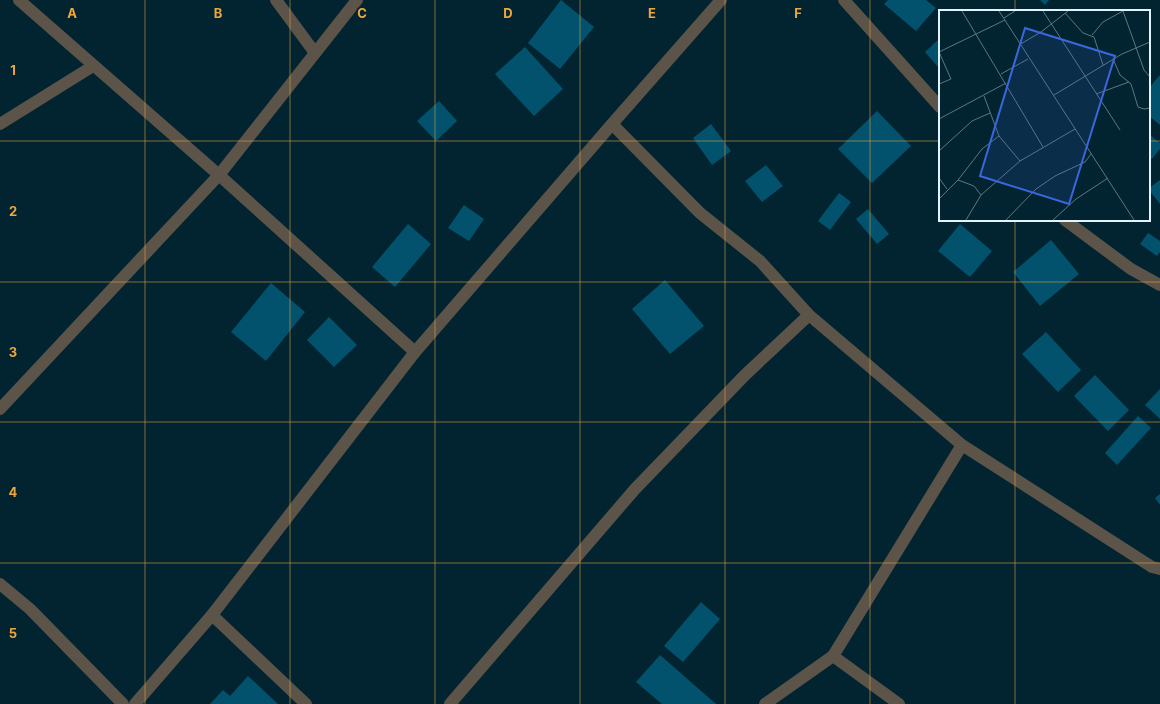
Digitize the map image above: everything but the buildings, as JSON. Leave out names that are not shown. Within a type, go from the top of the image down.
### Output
[{"type":"street","points":[[276,0],[315,53]]},
{"type":"street","points":[[0,409],[219,175],[357,0]]},
{"type":"street","points":[[134,704],[212,615],[415,352],[721,0]]},
{"type":"street","points":[[844,0],[939,106]]},
{"type":"street","points":[[24,2],[415,352]]},
{"type":"street","points":[[0,124],[94,66]]},
{"type":"street","points":[[612,124],[700,213],[760,261],[809,315],[962,445],[1152,567],[1160,569]]},
{"type":"street","points":[[1066,221],[1131,269],[1160,285]]},
{"type":"street","points":[[450,704],[635,489],[746,375],[809,315]]},
{"type":"street","points":[[765,704],[833,656],[962,445]]},
{"type":"street","points":[[0,584],[30,609],[123,704]]},
{"type":"street","points":[[212,615],[306,704]]},
{"type":"street","points":[[833,656],[899,704]]}]
